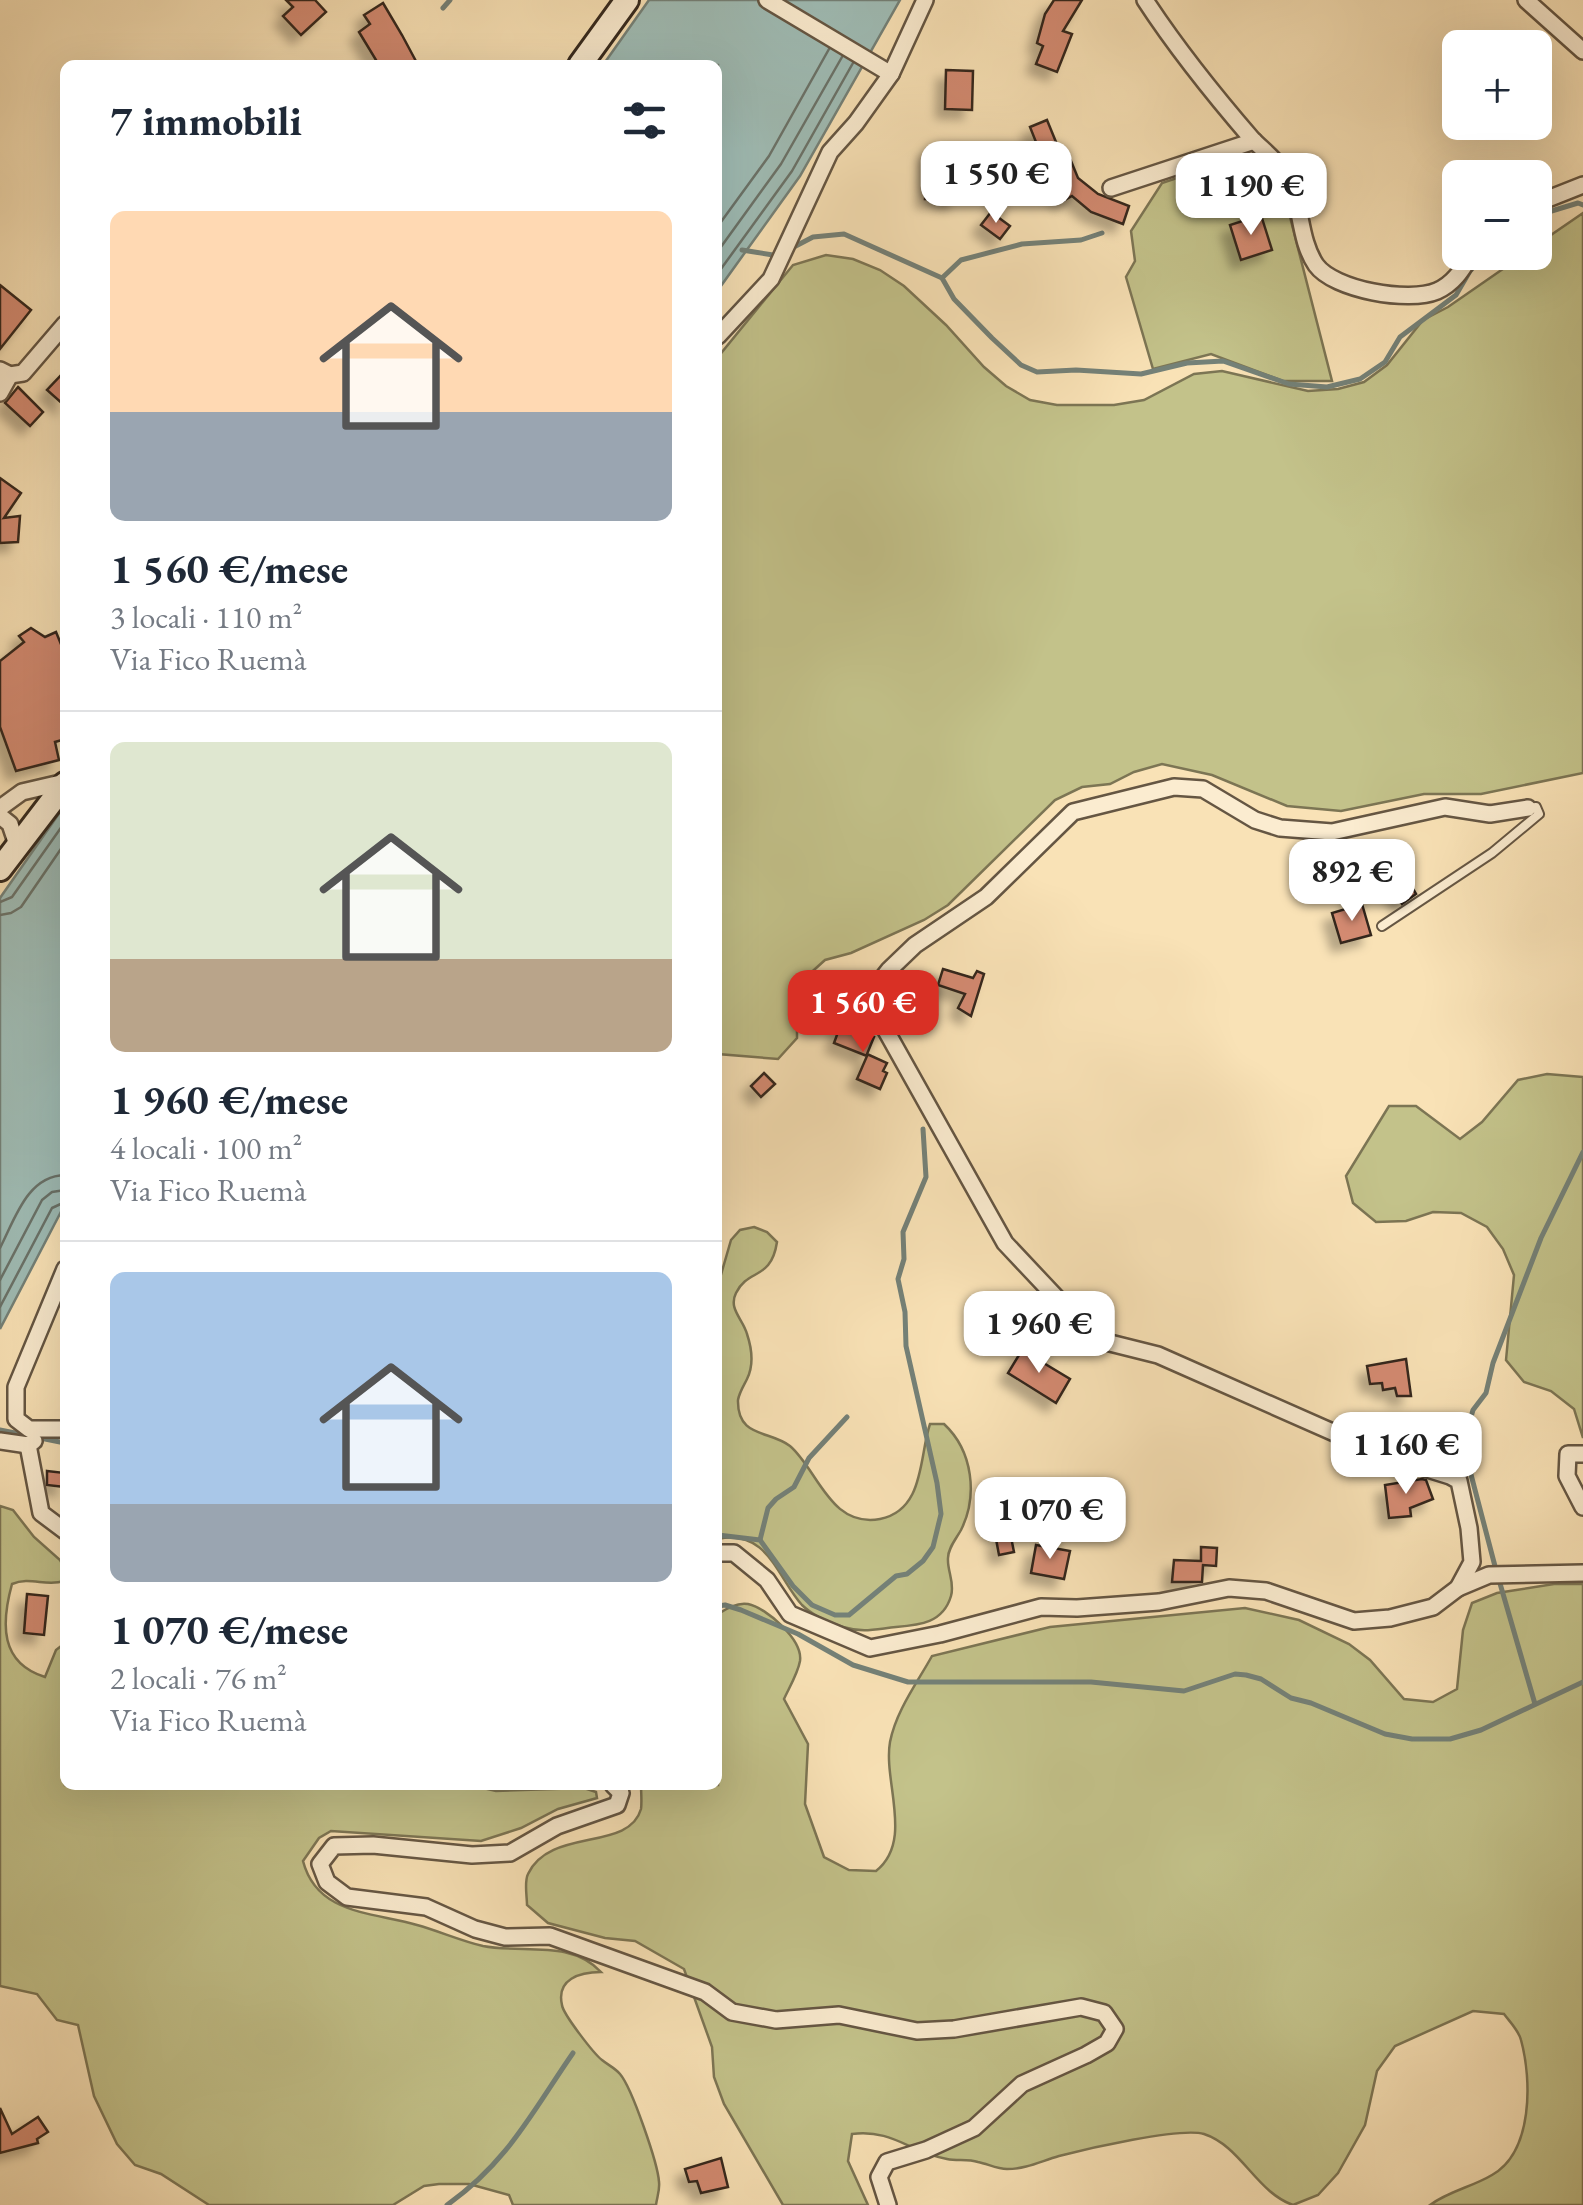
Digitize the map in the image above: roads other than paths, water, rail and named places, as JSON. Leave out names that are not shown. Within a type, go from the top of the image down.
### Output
[{"type":"main road","points":[[584,60],[627,0]]},
{"type":"main road","points":[[0,869],[60,789]]},
{"type":"street","points":[[767,0],[890,74]]},
{"type":"street","points":[[722,332],[771,279],[830,152],[890,74],[925,0]]},
{"type":"street","points":[[1145,0],[1169,36],[1286,174],[1308,251],[1328,277],[1375,292],[1404,296],[1436,292],[1461,270]]},
{"type":"street","points":[[1526,0],[1583,51]]},
{"type":"street","points":[[1110,188],[1254,140]]},
{"type":"street","points":[[1552,197],[1583,185]]},
{"type":"street","points":[[0,393],[5,373],[23,374],[60,330]]},
{"type":"street","points":[[17,845],[10,824],[0,812],[22,792],[60,784]]},
{"type":"street","points":[[1458,1588],[1472,1562],[1459,1482],[1389,1457],[1158,1354],[1106,1342],[1085,1328],[1005,1243],[875,1011],[878,984],[889,970],[915,945],[986,897],[1073,812],[1174,787],[1203,790],[1255,820],[1280,828],[1332,832],[1445,807],[1490,814],[1528,808]]},
{"type":"street","points":[[60,1280],[16,1388],[16,1420],[30,1429],[60,1430]]},
{"type":"street","points":[[28,1446],[47,1429]]},
{"type":"street","points":[[0,1441],[28,1446]]},
{"type":"street","points":[[28,1446],[41,1514],[60,1527]]},
{"type":"street","points":[[1583,1454],[1568,1454],[1567,1476],[1583,1507]]},
{"type":"street","points":[[722,1553],[734,1552],[767,1580],[790,1614],[870,1648],[1041,1608],[1159,1602],[1229,1588],[1266,1591],[1354,1621],[1390,1618],[1433,1607],[1458,1588],[1489,1574],[1583,1573]]},
{"type":"street","points":[[618,1790],[621,1793],[616,1805],[557,1826],[510,1853],[472,1855],[373,1845],[334,1846],[320,1864],[327,1882],[347,1897],[426,1907],[505,1937],[550,1936],[705,1992],[732,2012],[776,2020],[840,2015],[917,2031],[954,2029],[1081,2007],[1104,2013],[1115,2029],[1107,2042],[1022,2084],[974,2128],[926,2150],[886,2162],[879,2176],[888,2205]]},
{"type":"lane","points":[[1382,926],[1492,853],[1538,814],[1536,806],[1528,808]]},
{"type":"water","points":[[649,0],[900,0],[800,176],[722,284],[722,60],[607,60]]},
{"type":"water","points":[[60,812],[60,1214],[0,1329],[0,898]]},
{"type":"waterway","points":[[443,8],[450,0]]},
{"type":"waterway","points":[[1552,211],[1583,205]]},
{"type":"waterway","points":[[942,278],[961,260],[1022,244],[1081,240],[1102,233]]},
{"type":"waterway","points":[[790,249],[813,237],[844,234],[942,278],[954,299],[992,338],[1021,365],[1037,372],[1141,374],[1187,363],[1223,361],[1289,384],[1327,387],[1360,379],[1385,362],[1400,337],[1456,295],[1471,270]]},
{"type":"waterway","points":[[742,250],[773,255],[780,252]]},
{"type":"waterway","points":[[722,1535],[760,1540],[793,1586],[812,1605],[835,1615],[849,1615],[896,1576],[907,1574],[933,1547],[941,1514],[937,1483],[906,1346],[905,1312],[898,1279],[904,1259],[903,1232],[926,1177],[923,1129]]},
{"type":"waterway","points":[[1496,1570],[1463,1444],[1473,1410],[1486,1393],[1493,1363],[1541,1238],[1583,1152]]},
{"type":"waterway","points":[[760,1540],[768,1508],[794,1487],[809,1458],[847,1417]]},
{"type":"waterway","points":[[0,1430],[60,1442]]},
{"type":"waterway","points":[[1499,1580],[1535,1704]]},
{"type":"waterway","points":[[722,1605],[798,1634],[853,1665],[908,1682],[1091,1682],[1184,1691],[1235,1674],[1246,1675],[1261,1679],[1291,1698],[1385,1734],[1412,1739],[1450,1739],[1481,1730],[1583,1682]]},
{"type":"waterway","points":[[447,2205],[503,2154],[573,2053]]}]
